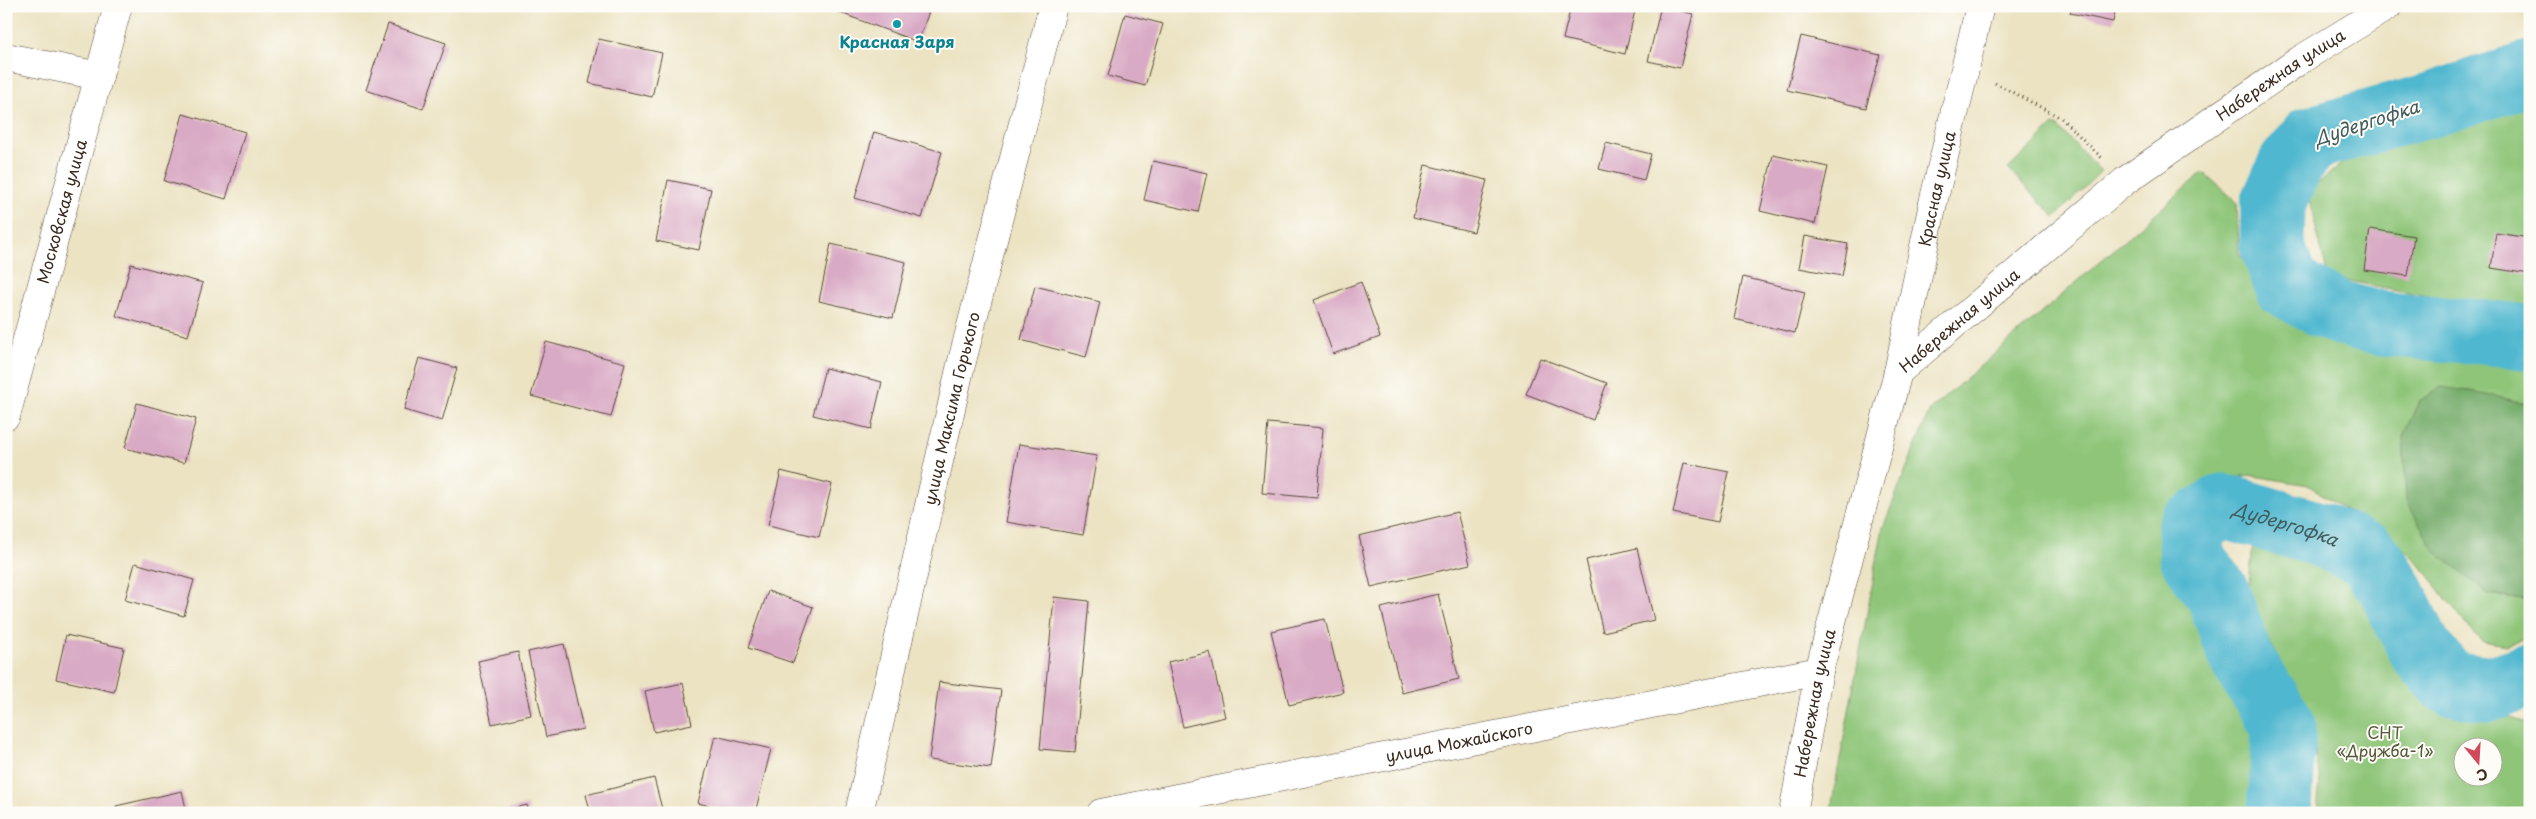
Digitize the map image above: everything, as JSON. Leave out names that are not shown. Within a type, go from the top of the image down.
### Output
[{"type":"street","name":"Московская улица","points":[[6,416],[118,6]]},
{"type":"street","name":"улица Максима Горького","points":[[859,813],[960,369],[1053,6]]},
{"type":"street","name":"Красная улица","points":[[1898,372],[1933,203],[1980,6]]},
{"type":"street","name":"Набережная улица","points":[[1794,813],[1819,671],[1898,372],[2125,181],[2300,60],[2388,6]]},
{"type":"street","points":[[6,57],[100,76]]},
{"type":"street","name":"улица Можайского","points":[[1101,813],[1819,671]]},
{"type":"path","points":[[1964,72],[1992,81],[2061,118],[2125,181]]},
{"type":"green space","points":[[2530,90],[2530,315],[2328,277],[2307,192],[2367,143]]},
{"type":"green space","points":[[2055,124],[2101,171],[2055,217],[2008,169]]},
{"type":"green space","points":[[2203,172],[2237,202],[2239,253],[2258,285],[2302,328],[2363,347],[2435,350],[2530,349],[2530,405],[2522,403],[2488,594],[2530,600],[2530,638],[2507,645],[2482,641],[2459,616],[2421,565],[2382,530],[2347,511],[2308,485],[2254,476],[2207,479],[2182,502],[2175,537],[2204,626],[2242,671],[2260,725],[2249,813],[1830,813],[1883,527],[1930,410]]},
{"type":"green space","points":[[2441,387],[2482,393],[2530,405],[2530,600],[2488,594],[2435,551],[2406,501],[2403,436],[2419,401]]},
{"type":"green space","name":"СНТ «Дружба-1»","points":[[2254,534],[2366,585],[2434,694],[2524,722],[2530,720],[2530,813],[2317,813],[2320,779],[2307,706],[2247,602]]},
{"type":"building","name":"Красная Заря","points":[[822,6],[931,6],[918,42]]},
{"type":"building","points":[[1571,6],[1636,6],[1625,54],[1563,39]]},
{"type":"building","points":[[1661,6],[1693,14],[1680,68],[1648,61]]},
{"type":"building","points":[[2072,6],[2116,6],[2113,22],[2070,13]]},
{"type":"building","points":[[1125,14],[1163,24],[1145,86],[1108,76]]},
{"type":"building","points":[[388,24],[446,43],[423,109],[366,90]]},
{"type":"building","points":[[1801,36],[1880,55],[1866,108],[1787,90]]},
{"type":"building","points":[[599,39],[662,53],[652,97],[589,83]]},
{"type":"building","points":[[183,114],[245,132],[226,199],[164,181]]},
{"type":"building","points":[[874,132],[942,152],[922,218],[855,198]]},
{"type":"building","points":[[1606,143],[1651,154],[1644,180],[1599,169]]},
{"type":"building","points":[[1773,155],[1828,167],[1815,224],[1760,211]]},
{"type":"building","points":[[1153,161],[1207,173],[1198,212],[1144,200]]},
{"type":"building","points":[[1425,165],[1487,180],[1474,232],[1413,218]]},
{"type":"building","points":[[668,180],[711,189],[699,250],[656,241]]},
{"type":"building","points":[[2370,229],[2414,236],[2408,276],[2364,270]]},
{"type":"building","points":[[2496,233],[2530,238],[2530,274],[2491,268]]},
{"type":"building","points":[[1805,236],[1848,244],[1842,276],[1799,268]]},
{"type":"building","points":[[831,244],[906,262],[893,318],[819,301]]},
{"type":"building","points":[[131,264],[203,283],[188,336],[116,316]]},
{"type":"building","points":[[1743,277],[1805,292],[1795,333],[1734,319]]},
{"type":"building","points":[[1361,282],[1380,337],[1333,354],[1314,300]]},
{"type":"building","points":[[1035,286],[1100,302],[1086,357],[1021,340]]},
{"type":"building","points":[[546,342],[625,363],[611,417],[531,396]]},
{"type":"building","points":[[419,358],[457,368],[442,421],[404,410]]},
{"type":"building","points":[[1540,358],[1607,383],[1593,420],[1526,394]]},
{"type":"building","points":[[825,368],[882,382],[871,429],[813,415]]},
{"type":"building","points":[[137,403],[196,419],[184,463],[125,448]]},
{"type":"building","points":[[1268,423],[1323,428],[1317,498],[1262,493]]},
{"type":"building","points":[[1019,444],[1097,456],[1083,535],[1006,522]]},
{"type":"building","points":[[1684,463],[1729,472],[1718,522],[1673,513]]},
{"type":"building","points":[[781,471],[832,484],[819,537],[768,525]]},
{"type":"building","points":[[1457,512],[1470,564],[1371,587],[1359,536]]},
{"type":"building","points":[[1637,548],[1654,620],[1603,632],[1586,560]]},
{"type":"building","points":[[135,563],[194,580],[184,616],[125,600]]},
{"type":"building","points":[[768,591],[813,607],[793,663],[748,648]]},
{"type":"building","points":[[1438,594],[1459,679],[1402,693],[1381,608]]},
{"type":"building","points":[[1054,597],[1089,601],[1075,752],[1040,749]]},
{"type":"building","points":[[1325,619],[1343,692],[1289,705],[1271,631]]},
{"type":"building","points":[[66,635],[124,648],[114,692],[56,679]]},
{"type":"building","points":[[564,644],[583,729],[546,737],[528,652]]},
{"type":"building","points":[[518,652],[531,715],[492,724],[478,661]]},
{"type":"building","points":[[1210,652],[1225,717],[1183,727],[1168,662]]},
{"type":"building","points":[[939,682],[1001,690],[991,768],[929,760]]},
{"type":"building","points":[[683,683],[692,724],[654,732],[645,691]]},
{"type":"building","points":[[715,736],[771,749],[755,813],[737,813],[698,803]]},
{"type":"building","points":[[654,778],[663,813],[591,813],[586,795]]},
{"type":"building","points":[[182,791],[187,813],[118,813],[116,806]]},
{"type":"building","points":[[527,805],[529,813],[498,813],[498,812]]},
{"type":"waterway","name":"Дудергофка","points":[[2530,73],[2431,105],[2312,138],[2290,165],[2273,204],[2272,245],[2287,286],[2343,314],[2388,324],[2530,338]]},
{"type":"waterway","name":"Дудергофка","points":[[2280,813],[2284,726],[2242,659],[2217,592],[2192,556],[2190,527],[2223,506],[2322,535],[2369,556],[2391,589],[2422,653],[2450,683],[2490,689],[2530,676]]},
{"type":"place","name":"Красная Заря","points":[[897,24]]}]
